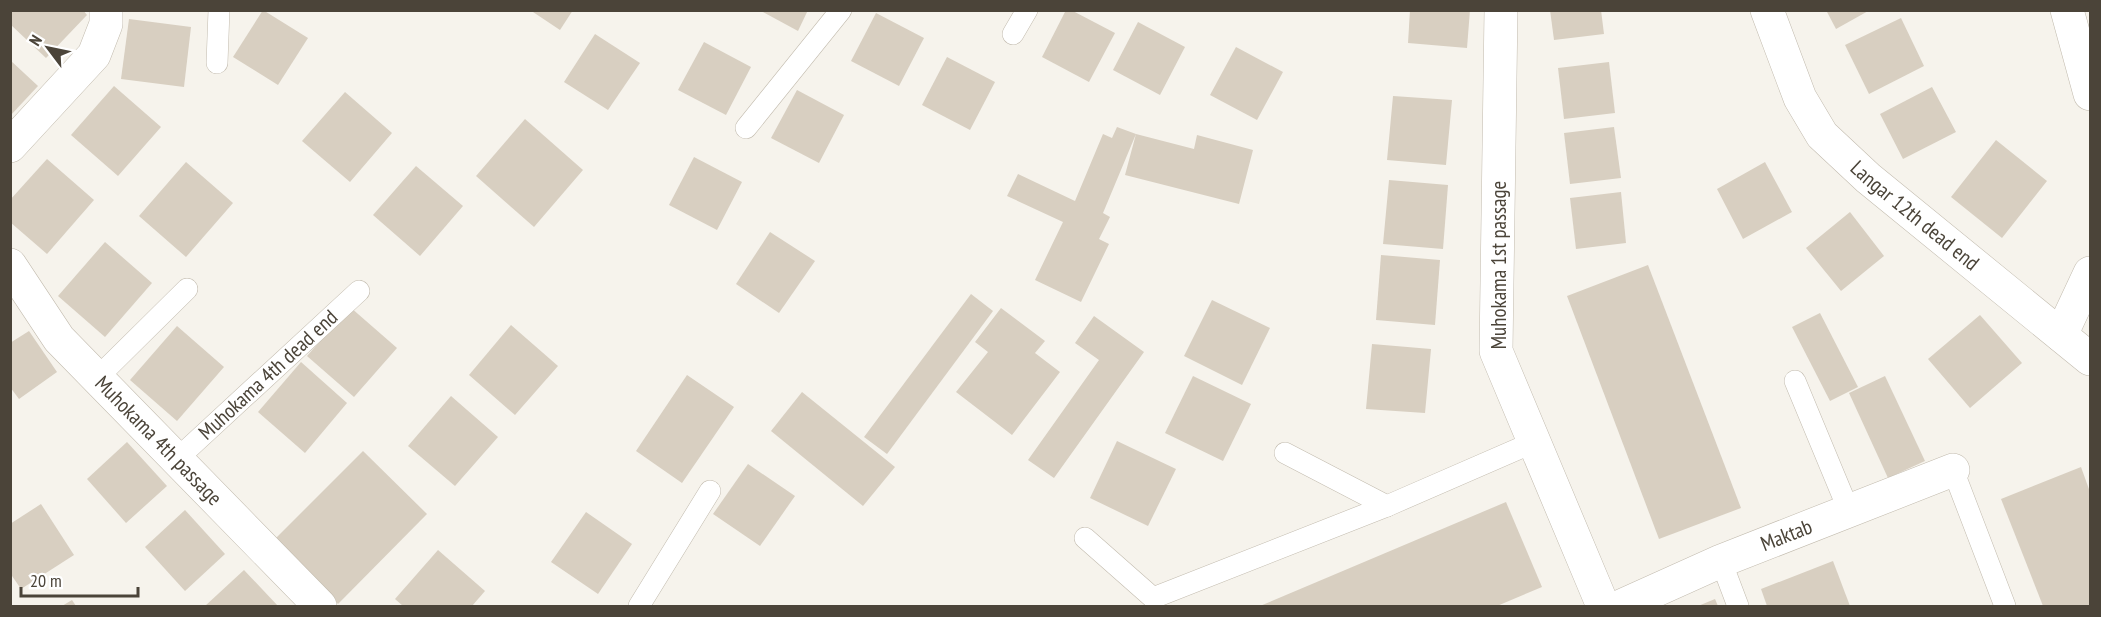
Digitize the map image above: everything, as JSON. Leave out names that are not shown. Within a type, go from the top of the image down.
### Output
[{"type":"street","points":[[10,146],[94,55],[106,24],[106,10]]},
{"type":"street","name":"Muhokama 1st passage","points":[[1501,10],[1496,351],[1603,606]]},
{"type":"street","name":"Langar 12th dead end","points":[[1767,10],[1800,98],[1822,135],[1868,178],[2091,358]]},
{"type":"street","points":[[2067,10],[2091,94]]},
{"type":"street","name":"Muhokama 4th passage","points":[[10,266],[59,339],[320,606]]},
{"type":"street","points":[[2061,335],[2091,273]]},
{"type":"street","name":"Maktab","points":[[1621,606],[1721,561],[1953,470]]},
{"type":"lane","points":[[217,63],[219,10]]},
{"type":"lane","points":[[746,128],[842,10]]},
{"type":"lane","points":[[1013,34],[1028,10]]},
{"type":"lane","points":[[98,377],[188,289]]},
{"type":"lane","name":"Muhokama 4th dead end","points":[[177,459],[359,291]]},
{"type":"lane","points":[[1795,381],[1849,511]]},
{"type":"lane","points":[[1085,538],[1153,598],[1387,506],[1534,442]]},
{"type":"lane","points":[[1285,453],[1387,506]]},
{"type":"lane","points":[[1953,470],[2006,606]]},
{"type":"lane","points":[[639,606],[710,491]]},
{"type":"lane","points":[[1721,561],[1738,606]]},
{"type":"building","points":[[10,10],[83,10],[87,15],[46,58],[10,24]]},
{"type":"building","points":[[263,10],[308,38],[278,85],[233,57]]},
{"type":"building","points":[[530,10],[573,10],[560,30]]},
{"type":"building","points":[[759,10],[808,10],[798,31]]},
{"type":"building","points":[[1066,10],[1071,10],[1115,33],[1089,82],[1042,57]]},
{"type":"building","points":[[1410,10],[1470,10],[1467,48],[1408,43]]},
{"type":"building","points":[[1550,10],[1601,10],[1604,34],[1554,40]]},
{"type":"building","points":[[1826,10],[1870,10],[1836,29]]},
{"type":"building","points":[[876,13],[924,38],[899,86],[851,61]]},
{"type":"building","points":[[1901,18],[1924,66],[1869,94],[1845,45]]},
{"type":"building","points":[[129,19],[191,27],[184,87],[121,79]]},
{"type":"building","points":[[1138,22],[1185,47],[1160,95],[1113,70]]},
{"type":"building","points":[[595,34],[640,63],[608,110],[564,82]]},
{"type":"building","points":[[704,42],[751,67],[726,115],[678,90]]},
{"type":"building","points":[[1236,47],[1283,72],[1257,120],[1210,95]]},
{"type":"building","points":[[947,57],[995,82],[970,130],[922,105]]},
{"type":"building","points":[[10,60],[38,86],[10,116]]},
{"type":"building","points":[[1609,62],[1615,113],[1564,119],[1558,68]]},
{"type":"building","points":[[114,86],[161,127],[118,176],[71,135]]},
{"type":"building","points":[[1932,87],[1956,132],[1903,159],[1880,114]]},
{"type":"building","points":[[797,90],[844,115],[819,163],[771,138]]},
{"type":"building","points":[[345,92],[392,133],[350,182],[302,141]]},
{"type":"building","points":[[1393,96],[1452,100],[1446,165],[1387,160]]},
{"type":"building","points":[[525,119],[583,170],[534,227],[476,176]]},
{"type":"building","points":[[1117,127],[1136,134],[1103,213],[1110,217],[1099,239],[1109,244],[1081,302],[1035,280],[1063,222],[1007,196],[1018,174],[1075,201],[1103,134],[1112,138]]},
{"type":"building","points":[[1614,127],[1621,178],[1570,184],[1564,133]]},
{"type":"building","points":[[1136,134],[1194,149],[1197,135],[1253,150],[1239,204],[1125,175]]},
{"type":"building","points":[[1996,140],[2047,181],[2002,238],[1951,197]]},
{"type":"building","points":[[694,157],[742,182],[717,230],[669,205]]},
{"type":"building","points":[[47,159],[94,200],[47,254],[10,222],[10,200]]},
{"type":"building","points":[[186,162],[233,203],[186,257],[139,216]]},
{"type":"building","points":[[1765,162],[1792,212],[1743,239],[1717,189]]},
{"type":"building","points":[[416,166],[463,206],[420,256],[373,215]]},
{"type":"building","points":[[1389,180],[1448,185],[1443,249],[1383,244]]},
{"type":"building","points":[[1621,192],[1626,243],[1576,249],[1570,198]]},
{"type":"building","points":[[1850,212],[1884,256],[1841,291],[1806,248]]},
{"type":"building","points":[[770,232],[815,261],[779,313],[736,284]]},
{"type":"building","points":[[105,242],[152,283],[105,337],[58,296]]},
{"type":"building","points":[[1381,255],[1440,260],[1435,325],[1376,320]]},
{"type":"building","points":[[1648,265],[1741,508],[1659,539],[1567,296]]},
{"type":"building","points":[[971,294],[993,311],[887,454],[864,437]]},
{"type":"building","points":[[1212,300],[1270,328],[1242,385],[1184,356]]},
{"type":"building","points":[[350,307],[397,348],[354,397],[307,356]]},
{"type":"building","points":[[1001,308],[1045,341],[1035,353],[1060,372],[1012,435],[956,392],[988,352],[975,342]]},
{"type":"building","points":[[1820,313],[1858,387],[1830,401],[1792,327]]},
{"type":"building","points":[[1980,315],[2022,363],[1970,408],[1928,359]]},
{"type":"building","points":[[1094,316],[1144,352],[1054,478],[1028,460],[1099,360],[1075,343]]},
{"type":"building","points":[[511,325],[558,366],[515,415],[469,375]]},
{"type":"building","points":[[177,326],[224,367],[177,421],[130,380]]},
{"type":"building","points":[[29,331],[57,372],[19,399],[10,387],[10,343]]},
{"type":"building","points":[[1372,344],[1431,349],[1425,413],[1366,409]]},
{"type":"building","points":[[301,362],[347,403],[305,453],[258,412]]},
{"type":"building","points":[[687,375],[734,407],[682,483],[636,451]]},
{"type":"building","points":[[1193,376],[1251,404],[1223,461],[1165,433]]},
{"type":"building","points":[[1885,376],[1925,461],[1888,478],[1849,393]]},
{"type":"building","points":[[802,392],[895,467],[863,506],[771,431]]},
{"type":"building","points":[[451,396],[498,437],[455,486],[408,446]]},
{"type":"building","points":[[1117,441],[1176,469],[1148,526],[1090,498]]},
{"type":"building","points":[[127,442],[167,486],[126,523],[87,479]]},
{"type":"building","points":[[363,451],[427,514],[338,604],[274,540]]},
{"type":"building","points":[[748,464],[795,496],[760,546],[713,514]]},
{"type":"building","points":[[2081,467],[2090,492],[2090,606],[2043,606],[2001,499]]},
{"type":"building","points":[[1506,502],[1542,587],[1497,606],[1260,606]]},
{"type":"building","points":[[41,504],[74,555],[21,589],[10,573],[10,524]]},
{"type":"building","points":[[185,510],[225,554],[185,591],[145,547]]},
{"type":"building","points":[[586,512],[632,544],[598,594],[551,562]]},
{"type":"building","points":[[438,550],[485,591],[472,606],[403,606],[395,599]]},
{"type":"building","points":[[1833,561],[1850,606],[1767,606],[1761,589]]},
{"type":"building","points":[[244,570],[278,606],[205,606]]},
{"type":"building","points":[[1715,599],[1718,606],[1698,606]]},
{"type":"building","points":[[72,600],[76,606],[62,606]]}]
